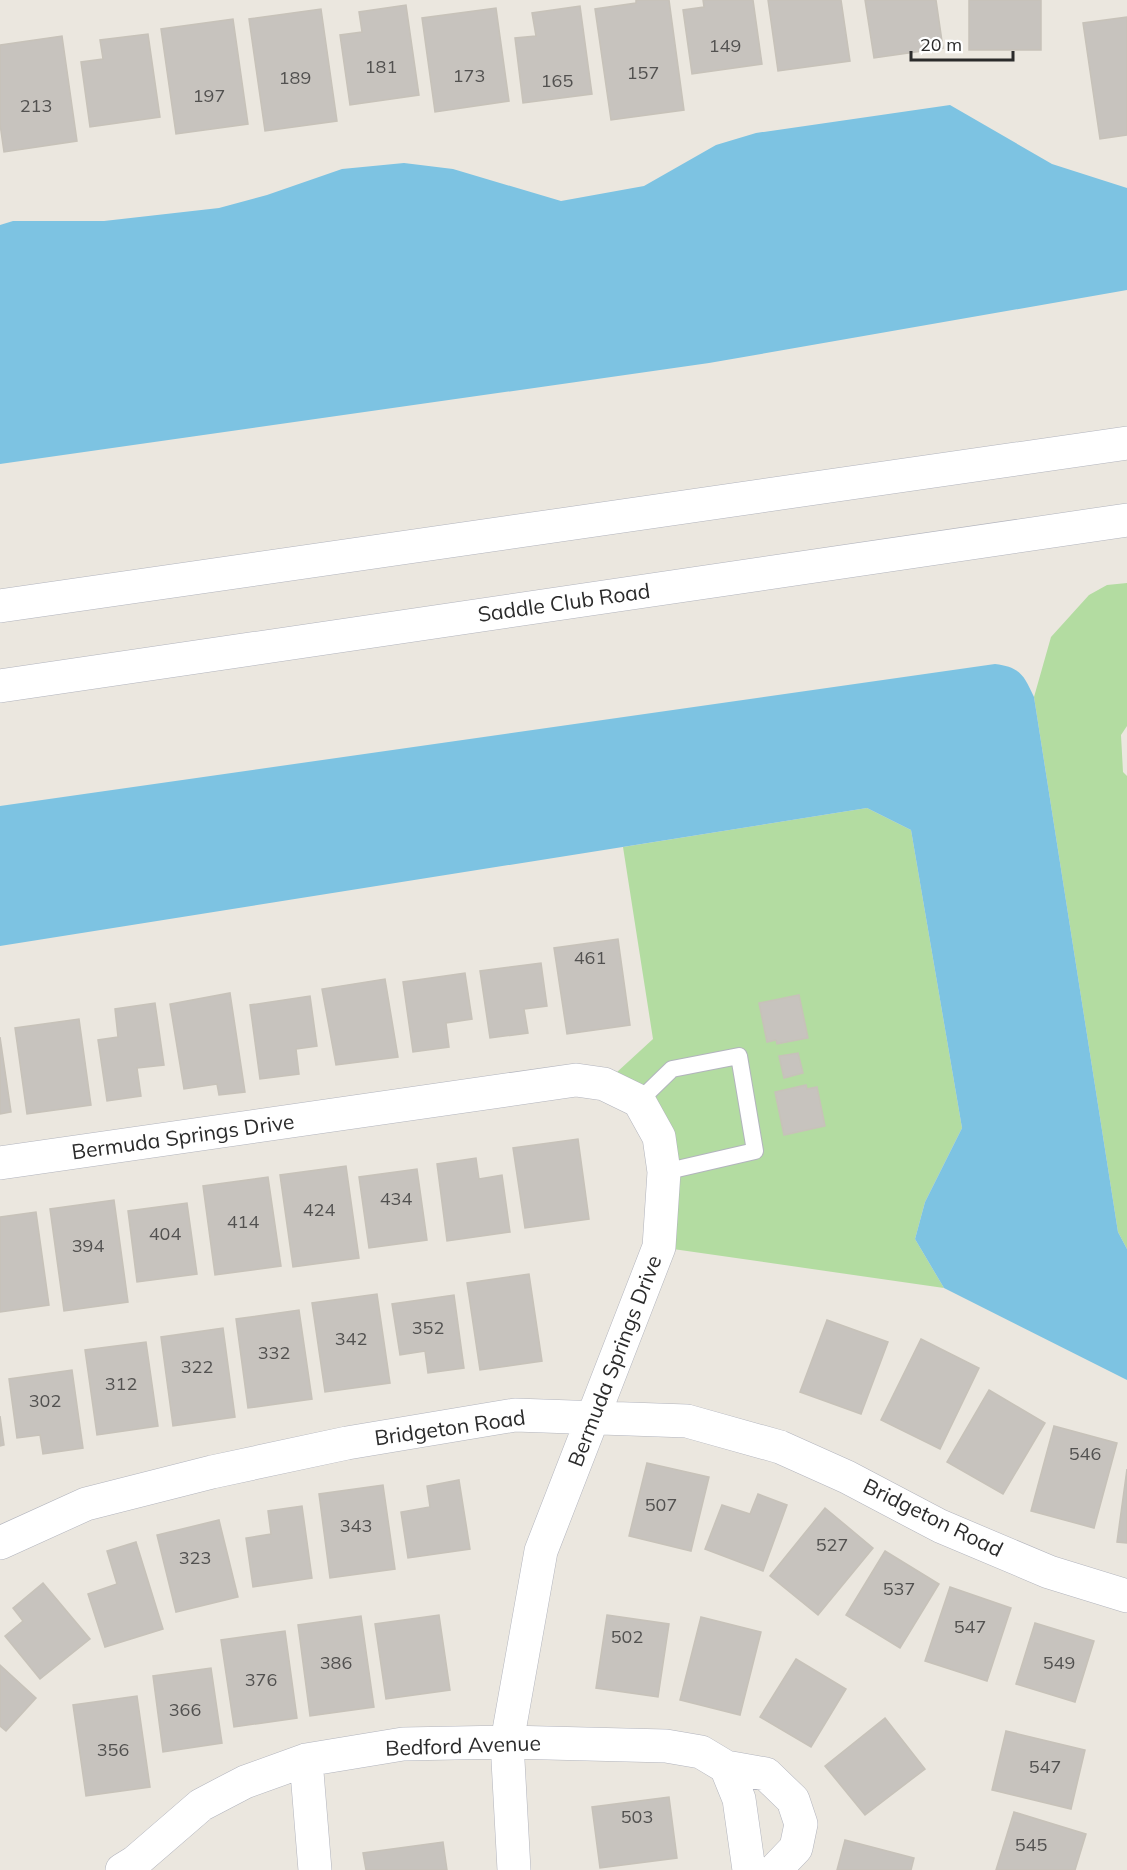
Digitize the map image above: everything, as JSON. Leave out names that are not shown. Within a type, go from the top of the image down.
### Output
[{"type":"street","points":[[0,606],[1127,443]]},
{"type":"street","name":"Saddle Club Road","points":[[0,686],[1127,520]]},
{"type":"street","name":"Bermuda Springs Drive","points":[[0,1163],[576,1080],[604,1084],[639,1101],[659,1137],[664,1172],[659,1247],[541,1551],[507,1742],[513,1870]]},
{"type":"street","name":"Bridgeton Road","points":[[1,1540],[86,1504],[212,1472],[347,1443],[515,1415],[687,1421],[780,1447],[848,1477],[939,1526],[1049,1572],[1127,1596]]},
{"type":"street","name":"Bedford Avenue","points":[[123,1870],[201,1805],[246,1782],[306,1760],[403,1744],[507,1742],[666,1746],[701,1752],[726,1767]]},
{"type":"street","points":[[306,1760],[315,1870]]},
{"type":"street","points":[[726,1767],[739,1799],[749,1870]]},
{"type":"street","points":[[726,1767],[766,1774],[793,1800],[801,1824],[796,1848],[775,1870]]},
{"type":"lane","points":[[639,1101],[672,1069],[739,1056],[755,1151],[664,1172]]},
{"type":"green space","points":[[1127,583],[1127,726],[1121,735],[1123,772],[1127,776],[1127,1249],[1118,1232],[1034,697],[1051,637],[1089,595],[1107,585]]},
{"type":"green space","points":[[867,808],[911,830],[962,1128],[925,1202],[915,1239],[944,1288],[659,1247],[659,1137],[604,1084],[653,1039],[623,847]]},
{"type":"water","points":[[950,105],[1052,164],[1127,188],[1127,290],[709,363],[0,464],[0,225],[13,221],[104,221],[219,208],[267,195],[342,169],[404,163],[453,169],[561,201],[644,186],[716,145],[756,133]]},
{"type":"water","points":[[995,664],[1010,667],[1020,673],[1034,697],[1118,1232],[1127,1249],[1127,1380],[944,1288],[915,1239],[925,1202],[962,1128],[911,830],[867,808],[0,946],[0,806]]},
{"type":"building","points":[[636,0],[669,0],[684,110],[611,120],[595,9],[636,3]]},
{"type":"building","points":[[703,0],[753,0],[762,64],[692,74],[683,10],[704,7]]},
{"type":"building","points":[[768,0],[841,0],[850,61],[778,71]]},
{"type":"building","points":[[865,0],[936,0],[943,48],[874,58]]},
{"type":"building","points":[[969,0],[1041,0],[1041,50],[969,50]]},
{"type":"building","points":[[406,5],[419,95],[350,105],[340,35],[362,32],[359,12]]},
{"type":"building","points":[[580,6],[592,94],[523,103],[515,38],[536,36],[532,13]]},
{"type":"building","points":[[496,8],[509,101],[435,112],[422,18]]},
{"type":"building","points":[[321,9],[337,121],[265,131],[249,19]]},
{"type":"building","points":[[1127,17],[1127,135],[1100,139],[1083,23]]},
{"type":"building","points":[[233,19],[248,124],[176,134],[161,29]]},
{"type":"building","points":[[148,34],[160,117],[90,127],[81,62],[103,59],[100,40]]},
{"type":"building","points":[[62,36],[77,141],[4,152],[0,124],[0,45]]},
{"type":"building","points":[[618,939],[630,1025],[567,1034],[554,948]]},
{"type":"building","points":[[541,963],[547,1006],[524,1009],[528,1033],[490,1038],[480,971]]},
{"type":"building","points":[[465,973],[472,1019],[446,1023],[449,1047],[413,1052],[403,982]]},
{"type":"building","points":[[385,979],[398,1057],[336,1065],[322,989]]},
{"type":"building","points":[[230,993],[245,1092],[219,1095],[217,1084],[184,1089],[170,1004]]},
{"type":"building","points":[[799,995],[808,1038],[777,1044],[776,1040],[767,1042],[759,1003]]},
{"type":"building","points":[[310,996],[317,1046],[296,1049],[299,1074],[260,1079],[250,1005]]},
{"type":"building","points":[[155,1003],[164,1065],[137,1068],[141,1096],[107,1101],[98,1040],[118,1037],[115,1009]]},
{"type":"building","points":[[79,1019],[91,1105],[27,1114],[15,1028]]},
{"type":"building","points":[[0,1037],[11,1112],[0,1114]]},
{"type":"building","points":[[798,1053],[803,1073],[784,1078],[779,1056]]},
{"type":"building","points":[[806,1085],[807,1089],[817,1087],[825,1126],[784,1135],[775,1092]]},
{"type":"building","points":[[578,1139],[589,1219],[525,1228],[513,1148]]},
{"type":"building","points":[[476,1158],[479,1179],[502,1175],[510,1232],[447,1241],[437,1164]]},
{"type":"building","points":[[346,1166],[359,1258],[293,1267],[280,1175]]},
{"type":"building","points":[[417,1169],[427,1240],[369,1248],[359,1177]]},
{"type":"building","points":[[268,1177],[281,1266],[215,1275],[203,1186]]},
{"type":"building","points":[[114,1200],[128,1302],[64,1311],[50,1209]]},
{"type":"building","points":[[187,1203],[197,1274],[137,1282],[128,1211]]},
{"type":"building","points":[[36,1212],[49,1305],[0,1312],[0,1217]]},
{"type":"building","points":[[529,1274],[542,1361],[480,1370],[467,1283]]},
{"type":"building","points":[[377,1294],[390,1383],[325,1392],[312,1303]]},
{"type":"building","points":[[454,1295],[464,1368],[428,1373],[425,1351],[400,1355],[392,1304]]},
{"type":"building","points":[[299,1310],[312,1399],[248,1408],[236,1319]]},
{"type":"building","points":[[827,1320],[888,1342],[861,1414],[800,1392]]},
{"type":"building","points":[[223,1328],[235,1417],[173,1426],[161,1337]]},
{"type":"building","points":[[921,1339],[979,1368],[940,1449],[881,1420]]},
{"type":"building","points":[[146,1342],[158,1426],[97,1435],[85,1350]]},
{"type":"building","points":[[72,1370],[83,1448],[43,1454],[40,1435],[17,1438],[9,1379]]},
{"type":"building","points":[[989,1390],[1045,1423],[1003,1494],[947,1462]]},
{"type":"building","points":[[0,1416],[4,1445],[0,1446]]},
{"type":"building","points":[[1054,1426],[1117,1443],[1094,1528],[1031,1511]]},
{"type":"building","points":[[647,1463],[709,1477],[691,1551],[629,1536]]},
{"type":"building","points":[[1127,1469],[1127,1543],[1117,1542]]},
{"type":"building","points":[[459,1480],[470,1549],[408,1558],[401,1512],[430,1507],[427,1486]]},
{"type":"building","points":[[383,1485],[395,1569],[330,1578],[319,1494]]},
{"type":"building","points":[[758,1494],[787,1505],[763,1571],[705,1549],[722,1505],[750,1514]]},
{"type":"building","points":[[302,1506],[312,1578],[253,1587],[246,1538],[271,1534],[268,1511]]},
{"type":"building","points":[[825,1508],[873,1548],[818,1615],[770,1576]]},
{"type":"building","points":[[219,1520],[238,1597],[176,1612],[157,1535]]},
{"type":"building","points":[[136,1542],[163,1629],[105,1647],[88,1594],[117,1584],[107,1551]]},
{"type":"building","points":[[885,1551],[939,1584],[900,1648],[846,1615]]},
{"type":"building","points":[[43,1583],[90,1639],[40,1679],[5,1636],[23,1621],[13,1608]]},
{"type":"building","points":[[950,1587],[1011,1608],[987,1681],[925,1661]]},
{"type":"building","points":[[439,1615],[450,1690],[386,1699],[375,1624]]},
{"type":"building","points":[[607,1615],[669,1624],[658,1697],[596,1688]]},
{"type":"building","points":[[361,1616],[374,1707],[310,1716],[298,1625]]},
{"type":"building","points":[[701,1617],[761,1632],[740,1715],[680,1700]]},
{"type":"building","points":[[1035,1623],[1094,1641],[1075,1702],[1016,1684]]},
{"type":"building","points":[[285,1631],[297,1718],[234,1727],[221,1640]]},
{"type":"building","points":[[796,1659],[846,1689],[811,1747],[760,1717]]},
{"type":"building","points":[[0,1665],[36,1698],[6,1731],[0,1726]]},
{"type":"building","points":[[211,1668],[222,1743],[163,1752],[153,1676]]},
{"type":"building","points":[[137,1696],[150,1787],[86,1796],[73,1705]]},
{"type":"building","points":[[885,1718],[925,1769],[865,1815],[825,1766]]},
{"type":"building","points":[[1006,1731],[1085,1750],[1071,1809],[992,1790]]},
{"type":"building","points":[[669,1797],[677,1858],[600,1868],[592,1807]]},
{"type":"building","points":[[1014,1812],[1086,1834],[1075,1870],[996,1870]]},
{"type":"building","points":[[845,1840],[914,1858],[911,1870],[837,1870]]},
{"type":"building","points":[[443,1842],[447,1870],[366,1870],[363,1853]]}]
